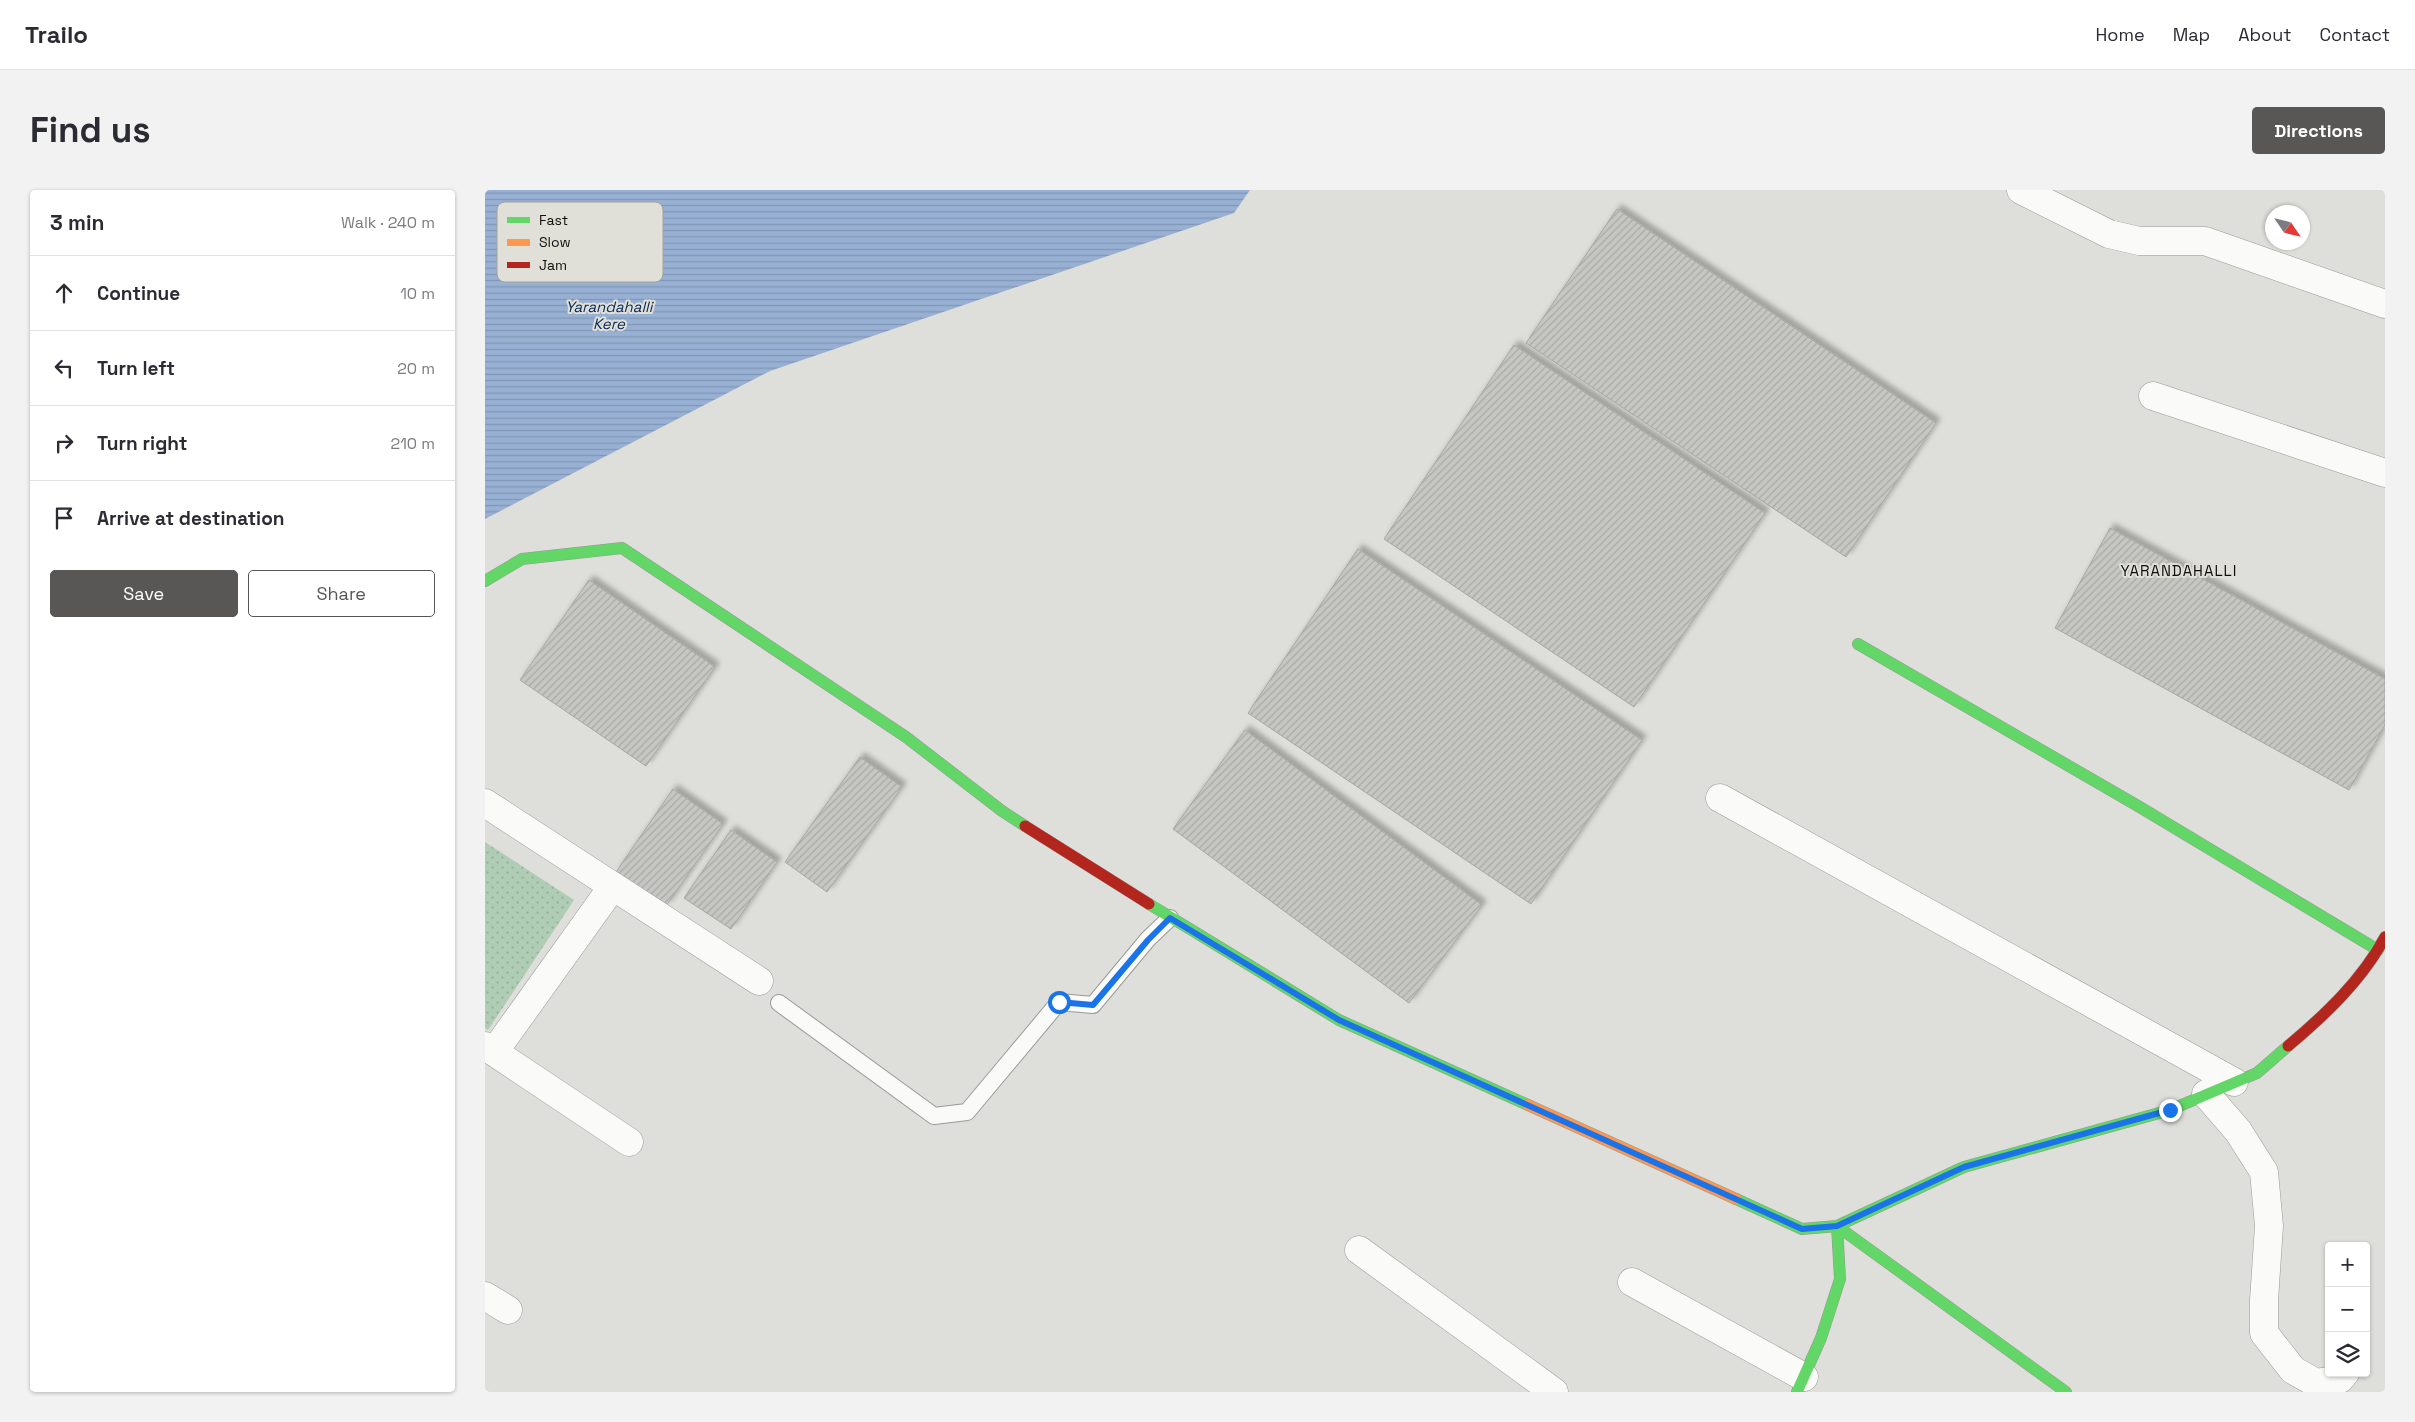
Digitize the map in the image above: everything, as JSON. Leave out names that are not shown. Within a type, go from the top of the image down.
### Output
[{"type":"street","points":[[2021,190],[2109,234],[2139,241],[2205,241],[2385,304]]},
{"type":"street","points":[[2153,396],[2385,473]]},
{"type":"street","points":[[485,581],[522,559],[622,548],[906,737],[1002,811],[1170,918],[1339,1020],[1802,1229],[1837,1226],[1964,1167],[2170,1110],[2257,1073],[2329,1012],[2378,950],[2385,937]]},
{"type":"street","points":[[1858,644],[2138,806],[2378,950]]},
{"type":"street","points":[[1721,798],[2234,1082]]},
{"type":"street","points":[[485,803],[759,981]]},
{"type":"street","points":[[613,886],[490,1049],[629,1142]]},
{"type":"street","points":[[2206,1094],[2238,1131],[2264,1172],[2269,1226],[2264,1300],[2264,1333],[2293,1370],[2316,1383],[2340,1379],[2342,1377]]},
{"type":"street","points":[[1632,1282],[1800,1384],[1821,1338],[1840,1279],[1837,1226]]},
{"type":"street","points":[[1837,1226],[2066,1392]]},
{"type":"street","points":[[1359,1250],[1554,1392]]},
{"type":"street","points":[[485,1296],[508,1310]]},
{"type":"lane","points":[[779,1003],[934,1116],[967,1112],[1059,1002],[1093,1005],[1148,940],[1170,918]]},
{"type":"green space","points":[[485,842],[574,900],[488,1030],[485,1028]]},
{"type":"water","name":"Yarandahalli Kere","points":[[485,190],[1250,190],[1234,213],[770,371],[485,519]]},
{"type":"building","points":[[1617,209],[1936,423],[1846,557],[1526,343]]},
{"type":"building","points":[[1514,345],[1765,513],[1634,707],[1384,539]]},
{"type":"building","points":[[2110,528],[2385,679],[2385,725],[2349,790],[2055,628]]},
{"type":"building","points":[[1358,549],[1642,740],[1531,904],[1248,713]]},
{"type":"building","points":[[589,580],[715,667],[646,766],[520,680]]},
{"type":"building","points":[[1245,730],[1482,905],[1409,1003],[1173,829]]},
{"type":"building","points":[[860,757],[902,787],[827,892],[785,862]]},
{"type":"building","points":[[673,789],[723,824],[666,906],[616,872]]},
{"type":"building","points":[[731,830],[777,862],[731,929],[684,898]]},
{"type":"traffic: fast","points":[[485,581],[522,559],[622,548],[906,737],[1002,811],[1025,826]]},
{"type":"traffic: fast","points":[[1858,644],[2138,806],[2378,950]]},
{"type":"traffic: fast","points":[[1149,904],[1339,1020],[1528,1105]]},
{"type":"traffic: fast","points":[[1736,1199],[1802,1229],[1837,1226],[1964,1167],[2170,1110],[2257,1073],[2288,1046]]},
{"type":"traffic: fast","points":[[1837,1226],[2066,1392]]},
{"type":"traffic: fast","points":[[1797,1392],[1821,1338],[1840,1279],[1837,1226]]},
{"type":"traffic: slow","points":[[1528,1105],[1736,1199]]},
{"type":"traffic: jam","points":[[1025,826],[1149,904]]},
{"type":"traffic: jam","points":[[2288,1046],[2342,996],[2376,953],[2385,937]]},
{"type":"district","name":"YARANDAHALLI","points":[[2179,570]]},
{"type":"route","points":[[1059,1002],[1093,1005],[1148,940],[1170,918],[1339,1020],[1802,1229],[1837,1226],[1964,1167],[2170,1110]]}]
